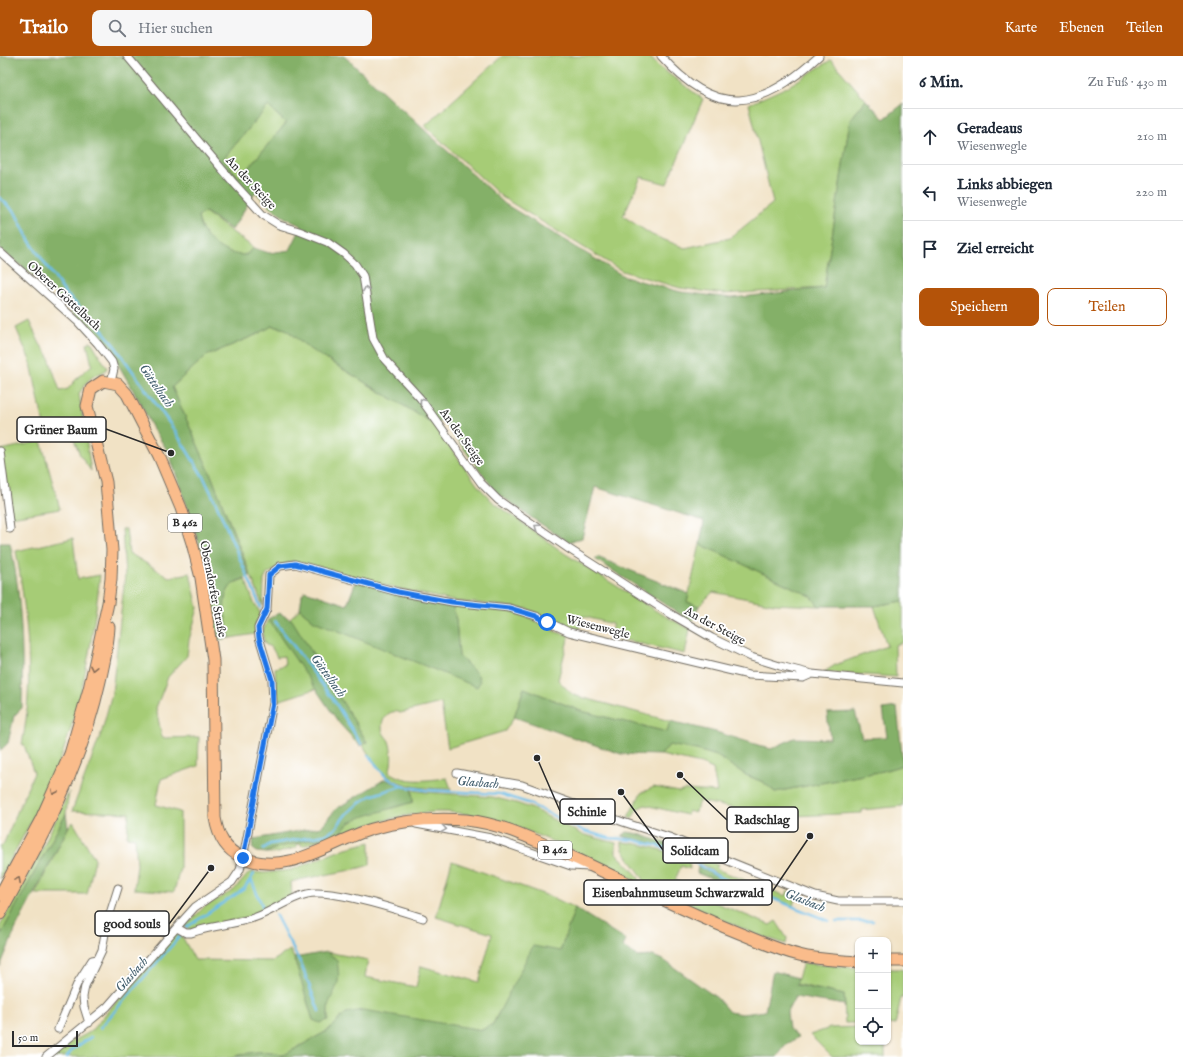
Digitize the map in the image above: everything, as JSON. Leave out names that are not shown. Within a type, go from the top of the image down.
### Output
[{"type":"main road","points":[[0,895],[41,819],[70,754],[89,689],[108,603],[111,580],[112,550],[106,482],[88,415],[87,401],[88,394],[95,385],[103,382],[111,382]]},
{"type":"main road","name":"Oberndorfer Straße","points":[[111,382],[118,384],[127,394],[152,442],[181,508],[192,543],[203,591],[213,660],[215,818],[219,833],[225,845],[243,858],[265,863],[282,862],[315,852],[370,829],[406,822],[467,820],[495,825],[518,833],[643,891],[785,951],[814,958],[855,962]]},
{"type":"main road","points":[[0,914],[67,785],[82,747],[92,714],[105,656],[109,629],[108,603]]},
{"type":"main road","points":[[891,961],[903,961]]},
{"type":"street","name":"An der Steige","points":[[127,56],[255,206],[273,222],[288,229],[299,231],[327,242],[355,264],[363,276],[373,338],[385,360],[420,398],[481,483],[498,500],[569,549],[712,638],[751,657],[812,674],[903,683]]},
{"type":"street","points":[[661,56],[696,87],[710,96],[724,100],[752,98],[774,90],[802,72],[819,56]]},
{"type":"street","name":"Oberer Göttelbach","points":[[0,252],[78,322],[98,344],[112,362],[114,369],[111,382]]},
{"type":"street","points":[[0,451],[10,529]]},
{"type":"street","name":"Wiesenwegle","points":[[46,1057],[107,1007],[196,907],[232,882],[240,870],[273,703],[271,674],[259,638],[258,628],[267,609],[269,575],[280,566],[295,564],[398,592],[452,602],[509,608],[536,616],[569,632],[749,675],[803,678],[812,674]]},
{"type":"street","points":[[457,773],[522,785],[608,817],[668,837],[815,896],[838,901],[903,901]]},
{"type":"street","points":[[89,1023],[84,1008],[83,997],[85,986],[102,950],[110,911],[118,888]]},
{"type":"street","points":[[177,928],[186,933],[191,933],[256,917],[300,896],[318,893],[393,908],[423,918]]},
{"type":"street","points":[[58,1029],[78,982],[92,960],[98,960]]},
{"type":"green space","points":[[0,56],[344,56],[505,204],[625,277],[681,292],[732,298],[824,288],[850,120],[866,100],[884,119],[903,104],[903,601],[874,606],[819,606],[811,596],[700,544],[704,521],[595,487],[582,538],[568,542],[496,492],[443,421],[434,424],[311,350],[286,329],[272,326],[258,334],[206,356],[172,387],[211,475],[250,576],[233,584],[228,589],[225,610],[230,638],[218,640],[200,546],[169,453],[152,427],[141,404],[111,352],[51,290],[0,249]],"holes":[[[268,106],[286,123],[240,178],[223,159]],[[255,192],[276,212],[302,226],[290,250],[269,253],[254,248],[246,255],[238,255],[222,249],[214,244],[203,232],[198,216],[206,212],[232,230]]]},
{"type":"green space","points":[[502,56],[649,56],[658,66],[703,99],[667,184],[641,177],[623,216],[652,235],[685,248],[730,238],[773,203],[749,104],[787,87],[831,60],[866,100],[850,120],[824,288],[724,294],[680,288],[622,271],[502,197],[425,126]]},
{"type":"green space","points":[[268,106],[286,123],[240,178],[223,159]]},
{"type":"green space","points":[[205,212],[254,248],[244,255],[236,255],[228,253],[214,244],[203,230],[198,216]]},
{"type":"green space","points":[[29,321],[40,344],[48,355],[60,391],[68,389],[79,376],[92,365],[87,344],[91,341],[107,368],[89,380],[79,394],[91,471],[80,455],[69,426],[46,435],[31,363],[16,328]]},
{"type":"green space","points":[[272,326],[286,329],[311,350],[434,424],[478,486],[492,501],[564,553],[661,614],[690,629],[685,654],[612,637],[612,624],[582,616],[579,631],[570,629],[528,609],[453,601],[375,583],[317,566],[292,561],[267,574],[264,580],[263,606],[211,475],[172,387],[206,356],[258,334]]},
{"type":"green space","points":[[41,441],[60,509],[11,517],[1,450]]},
{"type":"green space","points":[[122,529],[126,529],[129,553],[169,577],[190,573],[198,608],[189,640],[187,656],[168,677],[156,708],[162,738],[199,737],[198,766],[161,779],[156,805],[180,812],[180,868],[174,892],[134,889],[137,865],[135,838],[127,837],[129,813],[72,811],[102,731],[112,693],[125,576]]},
{"type":"green space","points":[[73,538],[78,579],[100,575],[94,624],[85,672],[74,719],[58,765],[38,808],[0,879],[0,846],[3,845],[34,773],[24,745],[22,744],[26,720],[29,672],[26,623],[16,551]]},
{"type":"green space","points":[[0,543],[10,543],[17,583],[22,646],[22,708],[14,716],[8,743],[0,751]]},
{"type":"green space","points":[[700,544],[811,596],[819,606],[774,604],[713,592],[699,606],[687,602]]},
{"type":"green space","points":[[597,557],[689,594],[687,602],[699,606],[692,622],[595,559]]},
{"type":"green space","points":[[245,579],[254,603],[261,614],[256,623],[255,634],[230,638],[225,610],[226,596],[228,589],[233,584]]},
{"type":"green space","points":[[356,581],[452,604],[456,620],[459,656],[478,675],[480,682],[477,687],[314,621],[300,609],[302,595],[305,591],[347,605]]},
{"type":"green space","points":[[903,601],[903,642],[895,645],[896,677],[824,672],[835,665],[887,646],[874,606]]},
{"type":"green space","points":[[452,604],[509,610],[526,616],[557,632],[569,635],[558,680],[573,695],[670,721],[667,732],[581,711],[524,688],[514,717],[505,731],[448,748],[441,703],[400,713],[390,713],[385,717],[382,724],[383,733],[389,741],[391,748],[392,761],[389,772],[396,776],[410,780],[447,778],[451,789],[436,789],[410,785],[389,777],[380,769],[363,745],[367,742],[290,618],[300,609],[314,621],[478,675],[459,656],[456,620]]},
{"type":"green space","points":[[279,613],[292,620],[367,742],[360,746],[339,723],[268,619]]},
{"type":"green space","points":[[268,619],[316,689],[277,701],[275,668],[285,665],[284,656],[277,657],[272,648],[265,644],[262,633]]},
{"type":"green space","points":[[524,688],[581,711],[667,732],[670,721],[716,732],[771,749],[794,738],[830,739],[827,713],[855,712],[862,738],[887,737],[883,709],[897,707],[903,765],[883,771],[775,792],[763,782],[746,775],[717,756],[697,750],[669,745],[661,755],[621,754],[514,717]]},
{"type":"green space","points":[[669,745],[697,750],[717,756],[746,775],[763,782],[775,792],[883,771],[903,765],[903,806],[862,810],[862,813],[794,816],[761,814],[699,801],[695,813],[688,811],[687,815],[645,805],[637,809],[632,819],[628,817],[641,793],[654,787],[679,792],[685,790],[717,792],[713,769],[701,764],[661,755]]},
{"type":"green space","points":[[385,779],[412,790],[413,802],[362,817],[349,823],[341,833],[332,838],[310,840],[276,848],[266,853],[257,852],[252,848],[254,839],[321,827],[336,809]]},
{"type":"green space","points":[[412,790],[492,797],[533,809],[581,834],[616,843],[616,853],[638,876],[640,883],[566,847],[539,836],[486,818],[459,813],[434,812],[410,815],[341,833],[346,826],[363,816],[413,802]]},
{"type":"green space","points":[[69,792],[66,814],[0,936],[0,926],[39,855]]},
{"type":"green space","points":[[66,814],[68,828],[16,928],[0,967],[0,936]]},
{"type":"green space","points":[[73,822],[95,859],[87,894],[35,894],[68,828]]},
{"type":"green space","points":[[627,832],[639,834],[690,852],[690,857],[665,847],[622,836]]},
{"type":"green space","points":[[310,839],[323,839],[302,846],[301,844],[296,845],[297,847],[278,853],[266,853]]},
{"type":"green space","points":[[370,842],[370,865],[291,882],[292,897],[256,915],[191,930],[184,927],[205,906],[234,890],[250,872],[264,873],[291,870],[346,848]]},
{"type":"green space","points":[[622,842],[656,848],[689,861],[690,869],[681,866],[675,880],[683,884],[682,889],[770,925],[776,921],[787,938],[786,944],[755,934],[646,886],[644,880],[624,852]]},
{"type":"green space","points":[[698,857],[718,865],[716,869],[786,896],[788,891],[794,895],[795,899],[793,906],[720,876],[697,861]]},
{"type":"green space","points":[[452,861],[554,898],[575,908],[560,951],[499,1012],[493,1024],[482,1030],[424,1021],[346,1013],[327,1031],[284,1055],[265,1052],[233,1057],[52,1057],[62,1047],[90,1032],[175,933],[183,938],[195,960],[273,961],[290,950],[294,958],[313,1020],[328,1020],[328,1000],[337,984],[337,960],[327,952],[368,960],[365,977],[416,987],[421,966],[479,982],[492,934],[436,917]]},
{"type":"green space","points":[[698,866],[726,882],[751,893],[754,896],[697,873]]},
{"type":"green space","points":[[575,908],[626,940],[623,947],[638,957],[653,956],[665,961],[717,998],[729,1012],[742,1014],[765,1011],[773,971],[798,978],[796,985],[844,995],[845,1005],[795,997],[787,1012],[789,1029],[798,1037],[785,1046],[777,1057],[233,1057],[258,1052],[271,1052],[284,1055],[327,1031],[346,1013],[363,1010],[482,1030],[493,1024],[533,946],[560,951]]},
{"type":"green space","points":[[327,952],[337,960],[338,979],[329,1004],[328,1020],[320,1023],[313,1020],[294,958]]},
{"type":"green space","points":[[803,963],[855,968],[855,1023],[845,1023],[844,995],[796,984]]},
{"type":"green space","points":[[891,969],[903,969],[903,998],[901,998],[895,1025],[891,1024]]},
{"type":"green space","points":[[855,1027],[855,1045],[885,1045],[885,1057],[832,1057],[810,1035],[830,1028]]},
{"type":"waterway","name":"Göttelbach","points":[[0,198],[15,212],[29,240],[65,293],[99,326],[112,342],[175,431],[204,478],[261,608]]},
{"type":"waterway","name":"Göttelbach","points":[[275,621],[335,702],[361,744]]},
{"type":"waterway","name":"Göttelbach","points":[[368,755],[386,777],[401,785]]},
{"type":"waterway","name":"Glasbach","points":[[263,849],[270,844],[325,835],[335,829],[347,813],[370,796],[401,786],[426,790],[500,794],[528,803],[584,831],[609,838],[634,840],[662,847],[683,856],[719,877],[829,921]]},
{"type":"waterway","name":"Glasbach","points":[[187,927],[244,889],[254,874]]},
{"type":"waterway","points":[[251,879],[263,908]]},
{"type":"waterway","points":[[275,914],[301,964],[319,1011]]},
{"type":"waterway","name":"Glasbach","points":[[836,921],[873,921]]},
{"type":"waterway","name":"Glasbach","points":[[100,1028],[180,936]]},
{"type":"waterway","name":"Glasbach","points":[[67,1057],[72,1050],[91,1037]]},
{"type":"place","name":"Grüner Baum","points":[[171,453]]},
{"type":"place","name":"Schinle","points":[[537,758]]},
{"type":"place","name":"Radschlag","points":[[680,775]]},
{"type":"place","name":"Solidcam","points":[[621,792]]},
{"type":"place","name":"Eisenbahnmuseum Schwarzwald","points":[[810,836]]},
{"type":"place","name":"good souls","points":[[211,868]]},
{"type":"route","points":[[243,858],[273,703],[270,668],[259,638],[258,628],[267,609],[269,575],[273,570],[280,566],[295,564],[355,579],[398,592],[452,602],[509,608],[536,616],[547,622]]}]
